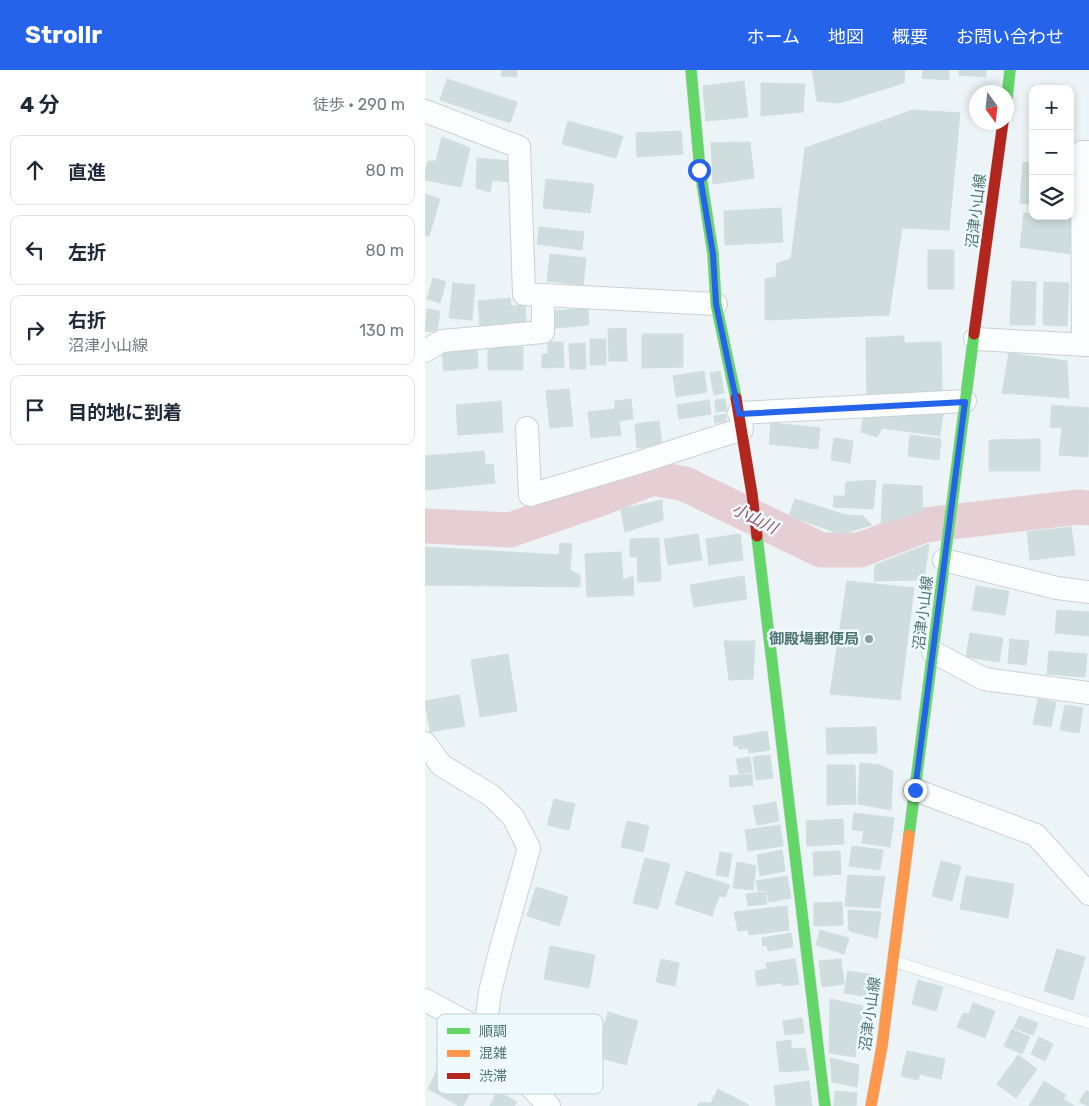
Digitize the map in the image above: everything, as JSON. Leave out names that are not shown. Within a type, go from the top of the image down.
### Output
[{"type":"street","points":[[691,70],[699,170],[713,254],[716,304],[741,421],[758,540],[825,1106]]},
{"type":"street","points":[[1008,85],[1010,70]]},
{"type":"street","points":[[425,111],[519,147],[524,294],[716,304]]},
{"type":"street","name":"沼津小山線","points":[[871,1106],[882,1046],[945,552],[1002,130]]},
{"type":"street","points":[[975,339],[1086,345],[1082,152],[1089,152]]},
{"type":"street","points":[[425,351],[442,341],[543,332],[543,295]]},
{"type":"street","points":[[527,428],[531,494],[634,464],[741,421],[965,402]]},
{"type":"street","points":[[945,552],[1057,588],[1089,592]]},
{"type":"street","points":[[933,652],[984,679],[1089,693]]},
{"type":"street","points":[[425,743],[441,765],[492,796],[513,817],[529,848],[490,992],[487,1014]]},
{"type":"street","points":[[915,790],[1036,835],[1089,894]]},
{"type":"street","points":[[425,1000],[451,1014]]},
{"type":"street","points":[[537,1094],[549,1106]]},
{"type":"lane","points":[[893,961],[1089,1023]]},
{"type":"building","points":[[502,70],[517,70],[517,77],[501,76]]},
{"type":"building","points":[[812,70],[905,70],[904,83],[839,103],[817,101]]},
{"type":"building","points":[[923,70],[949,70],[949,80],[922,78]]},
{"type":"building","points":[[959,70],[986,70],[986,77],[959,75]]},
{"type":"building","points":[[447,79],[517,102],[510,123],[440,100]]},
{"type":"building","points":[[744,81],[748,117],[706,121],[703,86]]},
{"type":"building","points":[[761,83],[805,84],[803,112],[761,116]]},
{"type":"building","points":[[913,110],[960,113],[949,230],[902,228],[889,315],[765,320],[765,279],[776,277],[777,263],[791,259],[805,148]]},
{"type":"building","points":[[568,121],[623,136],[616,158],[562,144]]},
{"type":"building","points":[[681,131],[683,154],[637,157],[636,133]]},
{"type":"building","points":[[442,137],[470,148],[461,187],[425,180],[425,170],[428,161],[436,161]]},
{"type":"building","points":[[750,142],[754,178],[713,184],[711,143]]},
{"type":"building","points":[[477,158],[510,161],[508,182],[492,180],[490,192],[476,188]]},
{"type":"building","points":[[1023,162],[1029,163],[1029,187],[1021,186]]},
{"type":"building","points":[[546,179],[594,184],[590,213],[543,208]]},
{"type":"building","points":[[1021,187],[1029,188],[1029,204],[1020,203]]},
{"type":"building","points":[[425,194],[440,199],[429,236],[425,235]]},
{"type":"building","points":[[781,208],[783,242],[725,245],[724,211]]},
{"type":"building","points":[[1024,213],[1029,214],[1029,220],[1071,220],[1071,254],[1020,247]]},
{"type":"building","points":[[539,227],[584,232],[582,250],[537,244]]},
{"type":"building","points":[[928,250],[954,250],[954,289],[928,289]]},
{"type":"building","points":[[550,254],[586,258],[583,285],[547,281]]},
{"type":"building","points":[[433,278],[446,282],[440,303],[427,299]]},
{"type":"building","points":[[1012,281],[1036,282],[1035,325],[1010,325]]},
{"type":"building","points":[[1044,282],[1069,283],[1067,326],[1043,325]]},
{"type":"building","points":[[453,283],[475,285],[472,320],[449,318]]},
{"type":"building","points":[[510,298],[511,306],[525,305],[526,323],[480,326],[478,301]]},
{"type":"building","points":[[588,308],[589,325],[555,328],[554,311]]},
{"type":"building","points":[[427,309],[440,311],[437,332],[425,331]]},
{"type":"building","points":[[626,328],[627,361],[609,361],[608,329]]},
{"type":"building","points":[[642,334],[683,334],[683,367],[642,368]]},
{"type":"building","points":[[904,336],[904,343],[941,342],[942,392],[867,394],[866,338]]},
{"type":"building","points":[[590,339],[606,339],[606,365],[590,365]]},
{"type":"building","points":[[548,342],[563,342],[564,367],[542,368],[542,354],[548,354]]},
{"type":"building","points":[[585,343],[586,369],[570,369],[569,344]]},
{"type":"building","points":[[488,346],[523,347],[523,370],[488,370]]},
{"type":"building","points":[[477,350],[478,368],[444,371],[442,353]]},
{"type":"building","points":[[1009,353],[1067,361],[1069,398],[1002,393]]},
{"type":"building","points":[[704,371],[707,392],[676,397],[673,376]]},
{"type":"building","points":[[720,371],[724,393],[714,395],[710,373]]},
{"type":"building","points":[[569,389],[573,426],[550,428],[546,391]]},
{"type":"building","points":[[631,399],[633,419],[619,421],[621,435],[591,438],[588,412],[615,409],[615,401]]},
{"type":"building","points":[[725,399],[727,411],[716,412],[715,400]]},
{"type":"building","points":[[709,400],[711,414],[679,419],[677,405]]},
{"type":"building","points":[[501,401],[503,432],[458,435],[456,405]]},
{"type":"building","points":[[1052,405],[1089,408],[1088,457],[1059,455],[1062,428],[1050,427]]},
{"type":"building","points":[[864,413],[943,414],[940,436],[882,428],[877,437],[861,432]]},
{"type":"building","points":[[726,414],[726,421],[715,423],[714,416]]},
{"type":"building","points":[[659,421],[662,445],[637,448],[635,424]]},
{"type":"building","points":[[771,423],[820,428],[818,449],[769,444]]},
{"type":"building","points":[[910,435],[941,439],[939,460],[908,456]]},
{"type":"building","points":[[834,438],[853,441],[850,463],[831,460]]},
{"type":"building","points":[[1040,439],[1040,471],[989,471],[989,440]]},
{"type":"building","points":[[484,451],[485,465],[493,464],[495,483],[425,490],[425,456]]},
{"type":"building","points":[[876,480],[873,509],[833,507],[834,496],[845,496],[846,482]]},
{"type":"building","points":[[883,484],[922,486],[923,511],[881,524]]},
{"type":"building","points":[[795,499],[846,515],[863,516],[872,525],[841,534],[789,516]]},
{"type":"building","points":[[662,500],[663,520],[625,532],[621,509]]},
{"type":"building","points":[[1071,527],[1075,555],[1030,560],[1027,532]]},
{"type":"building","points":[[698,534],[702,560],[668,565],[664,539]]},
{"type":"building","points":[[740,534],[743,560],[709,565],[706,539]]},
{"type":"building","points":[[659,538],[661,581],[638,582],[637,557],[630,557],[630,539]]},
{"type":"building","points":[[560,543],[572,544],[570,570],[580,575],[580,587],[425,585],[425,547],[559,555]]},
{"type":"building","points":[[929,544],[924,580],[874,581],[875,565]]},
{"type":"building","points":[[621,552],[623,580],[633,576],[634,595],[587,597],[585,554]]},
{"type":"building","points":[[744,576],[747,599],[694,607],[690,585]]},
{"type":"building","points":[[847,581],[914,588],[900,700],[830,694]]},
{"type":"building","points":[[976,586],[1009,591],[1005,615],[972,610]]},
{"type":"building","points":[[1057,610],[1089,612],[1089,636],[1055,633]]},
{"type":"building","points":[[970,633],[1003,638],[999,662],[966,657]]},
{"type":"building","points":[[1010,639],[1029,641],[1026,665],[1008,663]]},
{"type":"building","points":[[724,641],[755,641],[753,679],[729,680]]},
{"type":"building","points":[[1049,651],[1087,654],[1085,677],[1047,674]]},
{"type":"building","points":[[508,654],[517,711],[480,717],[471,660]]},
{"type":"building","points":[[459,695],[465,726],[430,732],[425,701]]},
{"type":"building","points":[[1038,699],[1056,702],[1051,727],[1033,724]]},
{"type":"building","points":[[1065,705],[1083,708],[1079,733],[1060,730]]},
{"type":"building","points":[[876,727],[877,753],[827,754],[826,728]]},
{"type":"building","points":[[767,731],[770,750],[749,753],[748,748],[739,749],[738,745],[734,746],[733,737]]},
{"type":"building","points":[[770,755],[773,778],[756,780],[753,757]]},
{"type":"building","points":[[750,757],[752,772],[739,774],[736,759]]},
{"type":"building","points":[[860,763],[879,765],[893,771],[891,810],[858,804]]},
{"type":"building","points":[[827,765],[855,765],[856,804],[827,805]]},
{"type":"building","points":[[752,774],[753,785],[730,787],[729,776]]},
{"type":"building","points":[[554,799],[575,804],[569,830],[547,825]]},
{"type":"building","points":[[776,802],[779,821],[757,825],[753,806]]},
{"type":"building","points":[[854,813],[894,818],[890,847],[862,843],[864,831],[852,830]]},
{"type":"building","points":[[843,819],[844,844],[807,846],[806,821]]},
{"type":"building","points":[[627,821],[649,826],[643,852],[621,847]]},
{"type":"building","points":[[780,825],[783,846],[748,851],[745,830]]},
{"type":"building","points":[[852,846],[883,850],[880,870],[849,866]]},
{"type":"building","points":[[782,850],[785,871],[760,876],[757,855]]},
{"type":"building","points":[[840,851],[841,874],[814,876],[813,852]]},
{"type":"building","points":[[720,852],[732,854],[728,877],[716,875]]},
{"type":"building","points":[[645,858],[670,864],[658,909],[633,903]]},
{"type":"building","points":[[941,861],[961,866],[952,901],[932,896]]},
{"type":"building","points":[[737,862],[756,866],[753,890],[733,888]]},
{"type":"building","points":[[686,871],[730,885],[725,897],[719,896],[712,916],[675,904]]},
{"type":"building","points":[[848,875],[885,877],[880,908],[845,906]]},
{"type":"building","points":[[787,876],[791,898],[769,902],[766,890],[758,891],[756,881]]},
{"type":"building","points":[[966,876],[1014,884],[1008,918],[960,909]]},
{"type":"building","points":[[536,887],[568,897],[559,926],[527,916]]},
{"type":"building","points":[[765,892],[767,904],[748,906],[746,894]]},
{"type":"building","points":[[842,902],[843,925],[814,926],[814,903]]},
{"type":"building","points":[[787,906],[789,930],[749,935],[748,930],[738,931],[734,912]]},
{"type":"building","points":[[848,910],[881,912],[877,938],[849,931]]},
{"type":"building","points":[[820,930],[849,938],[844,954],[816,945]]},
{"type":"building","points":[[791,933],[793,947],[768,951],[767,945],[763,946],[762,938]]},
{"type":"building","points":[[550,946],[595,955],[589,988],[544,979]]},
{"type":"building","points":[[1057,949],[1085,957],[1073,1000],[1044,991]]},
{"type":"building","points":[[661,959],[679,963],[675,986],[656,982]]},
{"type":"building","points":[[795,959],[799,984],[783,986],[782,983],[757,986],[755,971],[767,969],[766,963]]},
{"type":"building","points":[[841,959],[844,984],[822,987],[819,961]]},
{"type":"building","points":[[848,971],[874,975],[870,997],[844,993]]},
{"type":"building","points":[[918,980],[943,987],[936,1011],[912,1004]]},
{"type":"building","points":[[830,999],[863,1006],[855,1057],[829,1053]]},
{"type":"building","points":[[973,1003],[995,1011],[985,1038],[957,1027],[963,1013],[969,1014]]},
{"type":"building","points":[[608,1012],[638,1021],[626,1065],[603,1058],[603,1029]]},
{"type":"building","points":[[1019,1016],[1038,1023],[1033,1035],[1014,1028]]},
{"type":"building","points":[[802,1018],[804,1033],[785,1035],[783,1021]]},
{"type":"building","points":[[1012,1029],[1030,1037],[1022,1054],[1004,1046]]},
{"type":"building","points":[[1039,1037],[1053,1044],[1045,1061],[1031,1054]]},
{"type":"building","points":[[791,1040],[791,1049],[805,1048],[809,1070],[780,1072],[776,1042]]},
{"type":"building","points":[[907,1051],[945,1059],[941,1079],[920,1074],[918,1080],[901,1076]]},
{"type":"building","points":[[1018,1055],[1037,1069],[1016,1098],[997,1084]]},
{"type":"building","points":[[830,1058],[859,1065],[857,1087],[832,1082]]},
{"type":"building","points":[[437,1070],[437,1094],[428,1089]]},
{"type":"building","points":[[809,1081],[812,1106],[776,1106],[774,1086]]},
{"type":"building","points":[[1044,1081],[1066,1095],[1063,1099],[1074,1106],[1029,1106]]},
{"type":"building","points":[[718,1089],[749,1106],[697,1106],[699,1103],[711,1103]]},
{"type":"building","points":[[835,1091],[857,1093],[856,1106],[834,1106]]},
{"type":"building","points":[[1086,1091],[1089,1092],[1089,1106],[1079,1102]]},
{"type":"building","points":[[437,1094],[469,1094],[463,1106],[459,1106]]},
{"type":"building","points":[[496,1094],[502,1094],[517,1102],[514,1106],[490,1106]]},
{"type":"waterway","name":"小山川","points":[[425,526],[510,530],[602,498],[652,478],[685,484],[821,550],[860,550],[925,525],[1079,507],[1089,508]]},
{"type":"traffic: fast","points":[[691,70],[700,170],[713,254],[716,304],[736,398]]},
{"type":"traffic: fast","points":[[1008,85],[1010,70]]},
{"type":"traffic: fast","points":[[909,835],[974,334]]},
{"type":"traffic: fast","points":[[757,536],[825,1106]]},
{"type":"traffic: slow","points":[[871,1106],[882,1046],[909,835]]},
{"type":"traffic: jam","points":[[974,334],[1002,130]]},
{"type":"traffic: jam","points":[[736,398],[757,536]]},
{"type":"place","name":"御殿場郵便局","points":[[869,639]]},
{"type":"route","points":[[699,170],[713,254],[716,304],[739,414],[965,402],[915,790]]}]
